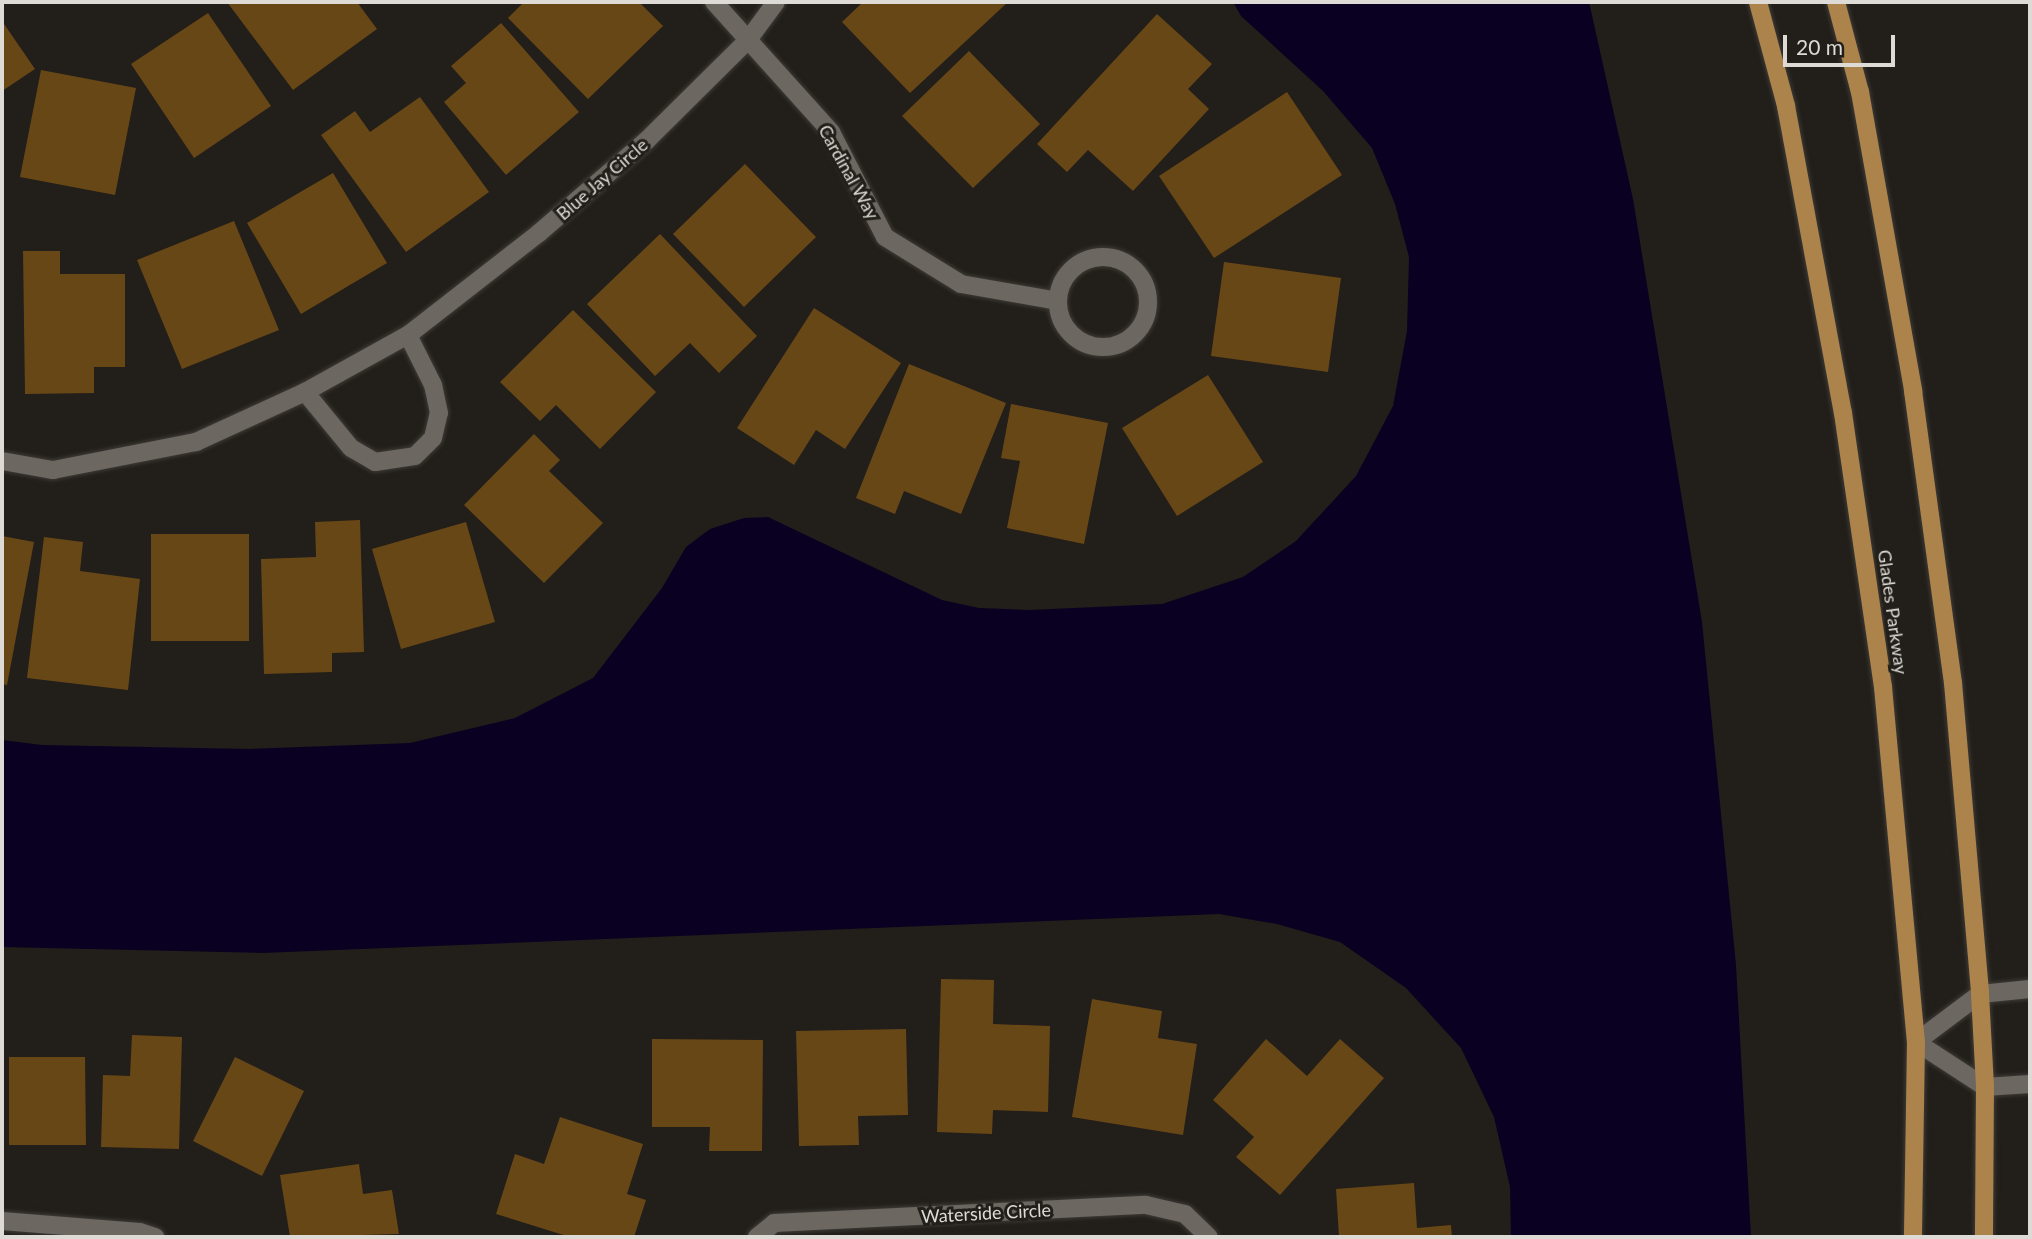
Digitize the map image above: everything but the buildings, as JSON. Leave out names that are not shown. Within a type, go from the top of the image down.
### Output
[{"type":"main road","name":"Glades Parkway","points":[[1758,2],[1786,106],[1843,413],[1882,687],[1916,1042],[1913,1237]]},
{"type":"main road","points":[[1836,2],[1860,92],[1913,391],[1953,683],[1980,994],[1985,1087],[1984,1237]]},
{"type":"street","name":"Cardinal Way","points":[[714,2],[831,132],[885,237],[961,284],[1058,301]]},
{"type":"street","name":"Blue Jay Circle","points":[[2,461],[53,470],[196,442],[305,392],[408,335],[539,233],[636,150],[748,40],[776,2]]},
{"type":"street","points":[[1104,257],[1122,261],[1136,271],[1146,286],[1149,303],[1145,320],[1135,335],[1120,344],[1102,347],[1085,343],[1070,334],[1061,318],[1058,301],[1062,284],[1072,269],[1087,260],[1104,257]]},
{"type":"street","points":[[305,392],[351,448],[359,453],[375,462],[415,456],[433,438],[439,413],[433,385],[408,335]]},
{"type":"street","points":[[2030,989],[1980,994],[1916,1042],[1985,1087],[2030,1084]]},
{"type":"street","name":"Waterside Circle","points":[[757,1237],[774,1223],[1146,1206],[1185,1214],[1209,1237]]},
{"type":"street","points":[[2,1222],[140,1232],[155,1237]]},
{"type":"shaded area","points":[[1233,2],[1589,2],[1633,199],[1702,622],[1736,965],[1751,1237],[1511,1237],[1510,1187],[1494,1117],[1461,1048],[1406,988],[1340,942],[1277,924],[1219,914],[262,953],[2,947],[2,740],[42,745],[249,749],[410,743],[515,718],[593,678],[662,588],[686,547],[710,529],[744,518],[768,517],[942,600],[979,608],[1030,610],[1162,604],[1243,577],[1296,541],[1356,476],[1393,406],[1407,331],[1409,257],[1395,204],[1372,148],[1323,91],[1241,16]]}]
